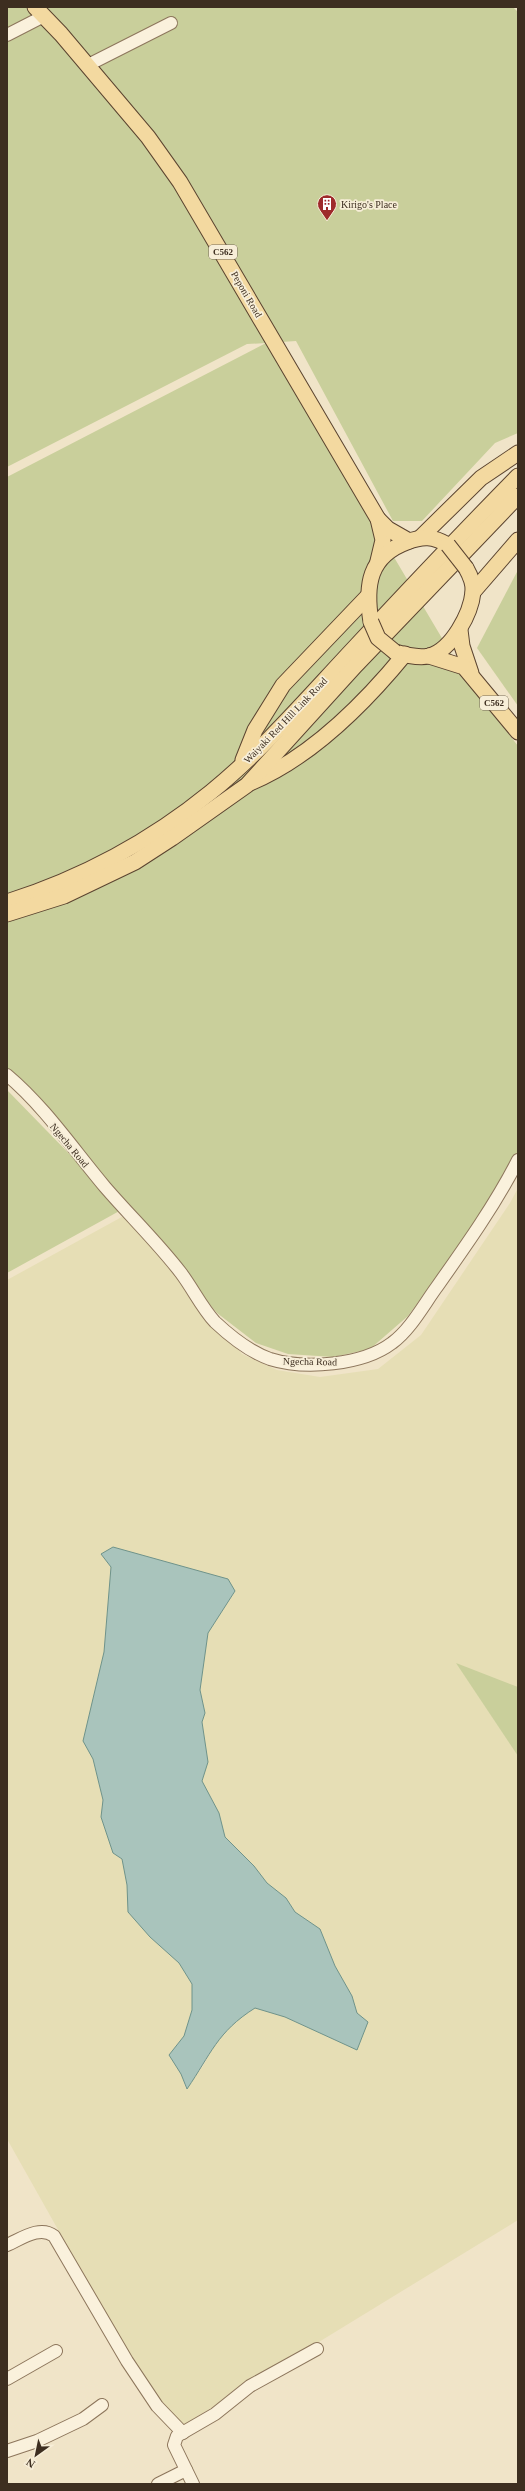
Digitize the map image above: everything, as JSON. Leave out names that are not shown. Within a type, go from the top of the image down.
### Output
[{"type":"main road","name":"Peponi Road","points":[[40,12],[88,65],[148,137],[200,213],[378,519],[388,529],[415,539]]},
{"type":"main road","points":[[415,539],[481,478],[518,453]]},
{"type":"main road","name":"Waiyaki Red Hill Link Road","points":[[7,902],[66,881],[94,868],[182,814],[240,766],[518,476]]},
{"type":"main road","name":"Waiyaki Red Hill Link Road","points":[[7,914],[64,896],[135,862],[247,785],[356,665],[518,496]]},
{"type":"main road","name":"Peponi Road","points":[[378,519],[383,540],[378,561]]},
{"type":"main road","points":[[474,592],[472,582],[466,568],[448,545],[433,537],[415,539],[392,549],[378,561],[370,579],[368,596],[371,622],[378,638],[400,653],[429,656],[446,645],[460,630],[474,592],[518,540]]},
{"type":"main road","points":[[240,766],[255,730],[283,685],[368,596]]},
{"type":"main road","name":"C562","points":[[460,630],[462,646],[471,674]]},
{"type":"main road","points":[[247,785],[278,770],[337,725],[400,653]]},
{"type":"main road","name":"C562","points":[[429,656],[455,662],[464,666],[518,732]]},
{"type":"street","points":[[7,35],[40,12]]},
{"type":"street","points":[[88,65],[171,23]]},
{"type":"street","name":"Ngecha Road","points":[[7,1075],[35,1102],[106,1188],[181,1273],[214,1320],[254,1352],[284,1362],[330,1363],[356,1360],[376,1353],[394,1342],[416,1317],[454,1262],[496,1199],[518,1160]]},
{"type":"street","points":[[7,2245],[41,2231],[48,2232],[54,2236],[127,2361],[157,2406],[183,2433]]},
{"type":"street","points":[[193,2484],[174,2445],[177,2436],[215,2414],[257,2382],[317,2350]]},
{"type":"street","points":[[7,2379],[56,2351]]},
{"type":"street","points":[[7,2451],[37,2441],[83,2419],[102,2405]]},
{"type":"street","points":[[158,2484],[186,2470]]},
{"type":"shaded area","points":[[518,1188],[518,2220],[172,2432],[7,2139],[7,1280],[129,1213],[242,1354],[277,1370],[320,1377],[378,1369],[421,1335],[510,1203]],"holes":[[[101,1554],[235,1592],[208,1633],[200,1690],[205,1713],[202,1722],[208,1762],[202,1781],[219,1813],[225,1837],[254,1866],[267,1883],[286,1898],[295,1912],[320,1929],[335,1966],[352,1996],[357,2013],[357,2050],[285,2017],[255,2008],[233,2022],[217,2040],[203,2066],[186,2089],[181,2074],[169,2055],[184,2036],[192,2010],[192,1984],[179,1963],[150,1937],[127,1885],[122,1859],[113,1853],[101,1817],[103,1800],[93,1759],[93,1698],[104,1652],[111,1567]]]},
{"type":"green space","points":[[7,7],[513,7],[518,12],[518,433],[495,443],[422,521],[393,521],[296,341],[267,343],[465,677],[518,746],[518,1155],[462,1242],[408,1316],[370,1349],[333,1357],[288,1354],[256,1343],[217,1313],[24,1084],[7,1070],[7,477],[266,343],[247,344],[7,467]]},
{"type":"green space","points":[[518,570],[518,706],[477,648]]},
{"type":"green space","points":[[7,1090],[123,1209],[7,1273]]},
{"type":"green space","points":[[456,1663],[518,1687],[518,1756]]},
{"type":"water","points":[[113,1547],[228,1579],[235,1591],[208,1633],[200,1690],[205,1713],[202,1722],[208,1762],[202,1781],[219,1813],[225,1837],[254,1866],[267,1883],[286,1898],[295,1912],[320,1929],[335,1966],[352,1996],[357,2013],[368,2022],[357,2050],[285,2017],[255,2008],[242,2017],[223,2035],[187,2089],[181,2074],[169,2055],[184,2036],[192,2010],[192,1984],[179,1963],[150,1937],[128,1912],[127,1885],[122,1859],[113,1853],[101,1817],[103,1800],[93,1759],[83,1741],[104,1652],[111,1567],[101,1554]]},
{"type":"place","name":"Kirigo's Place","points":[[327,221]]}]
